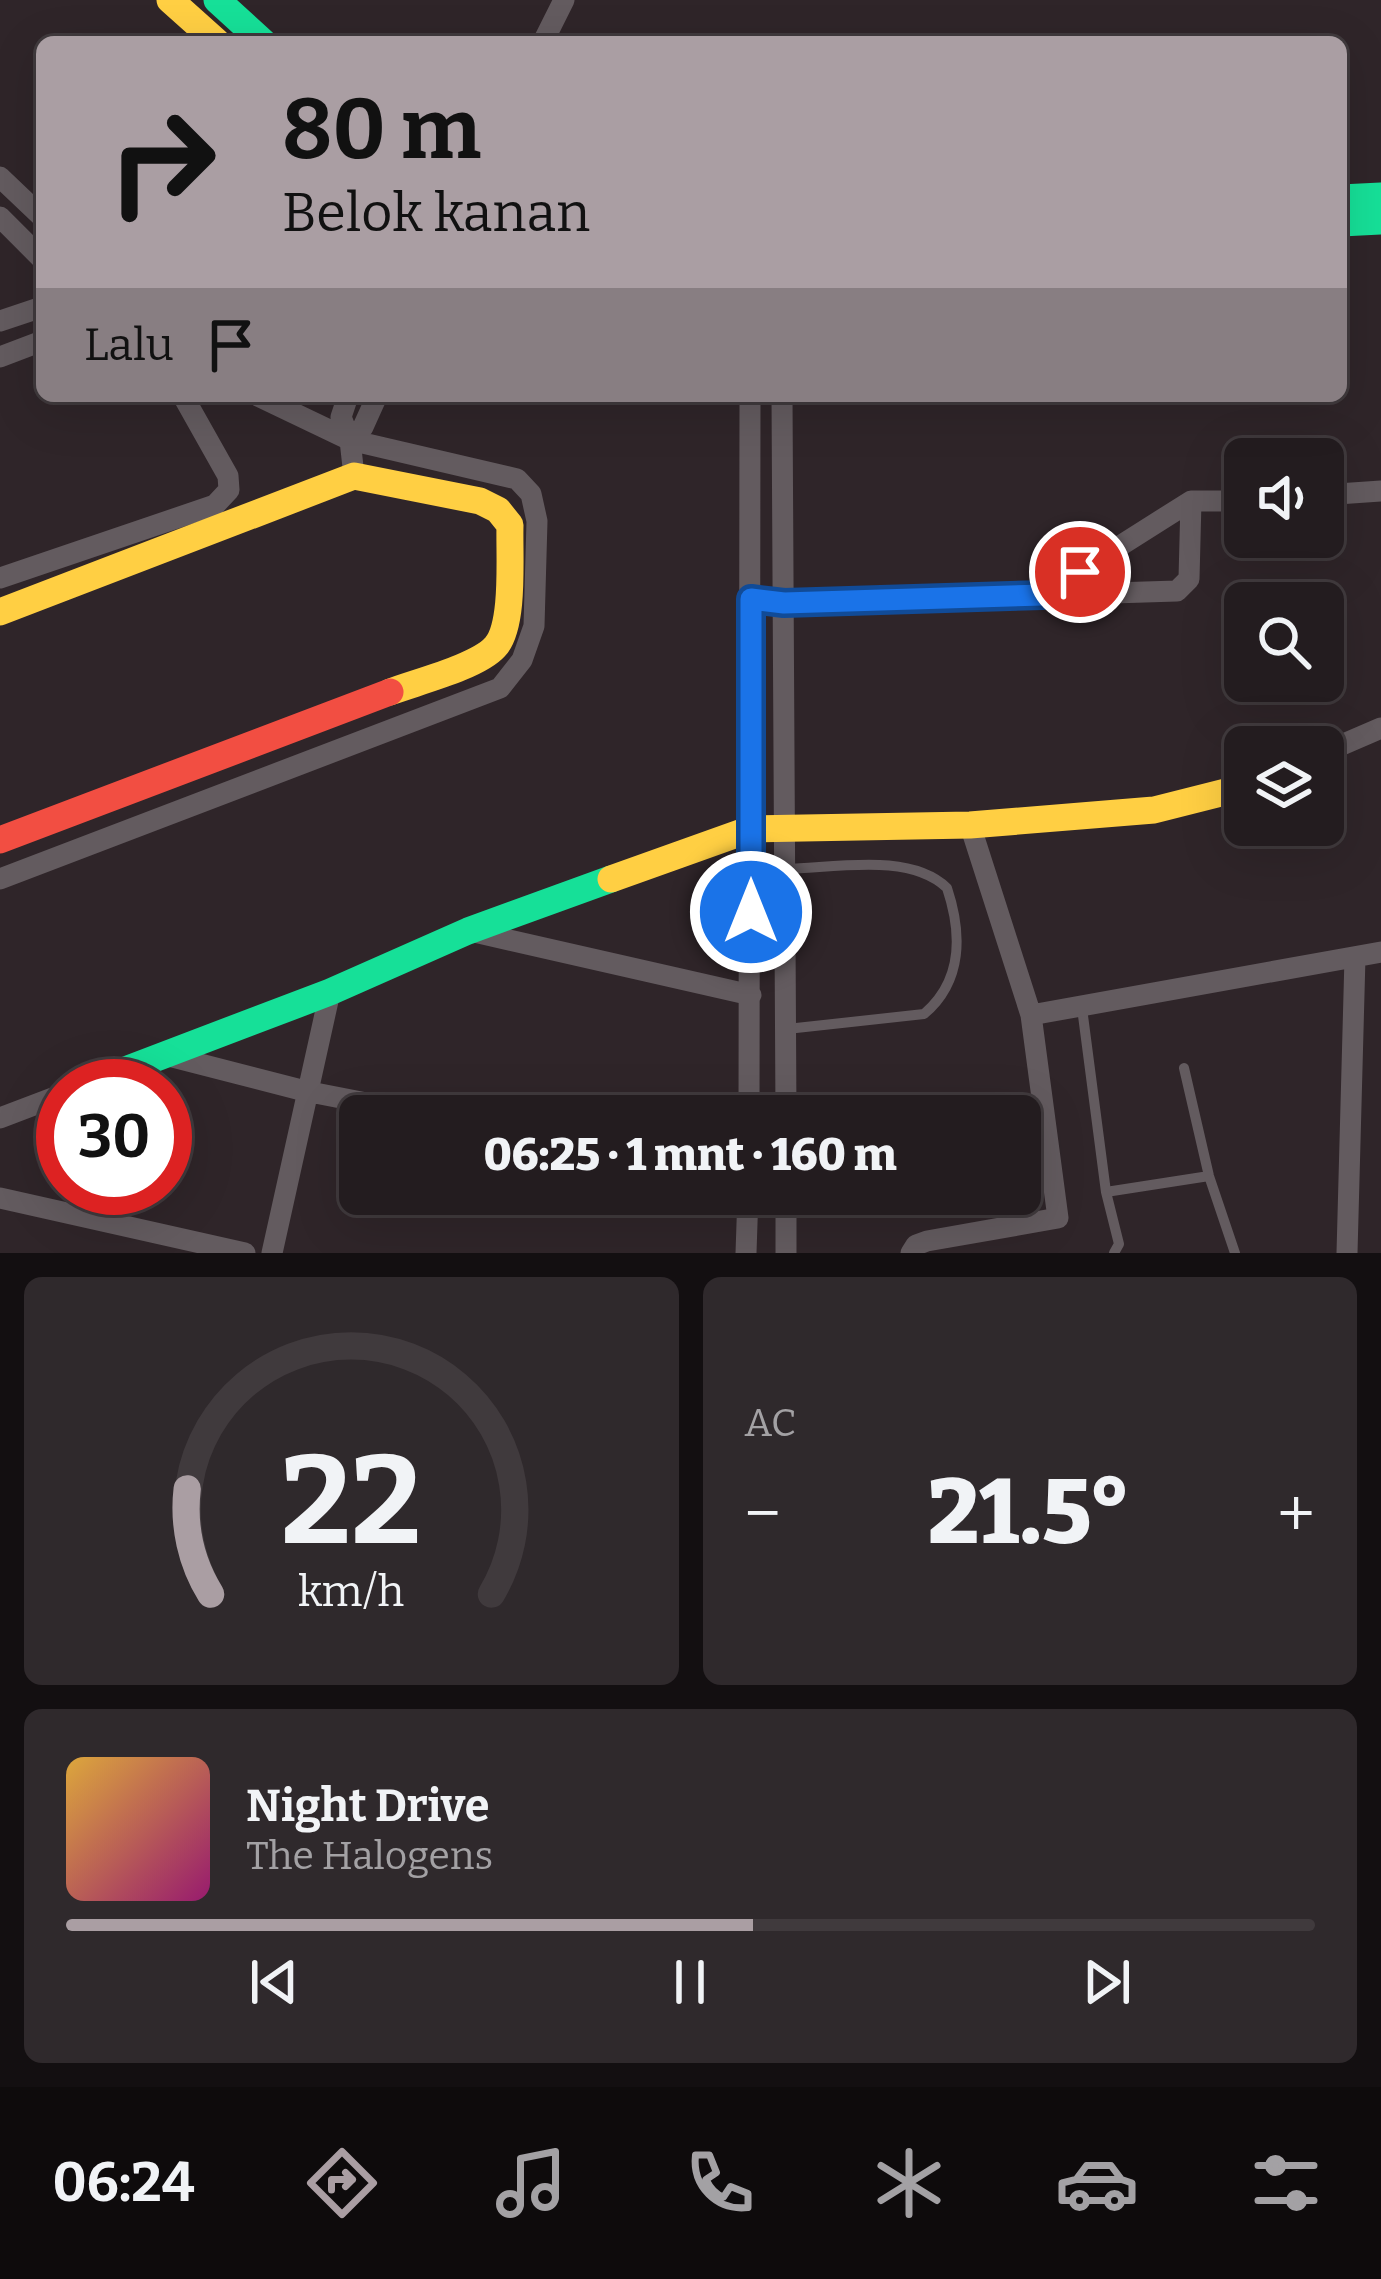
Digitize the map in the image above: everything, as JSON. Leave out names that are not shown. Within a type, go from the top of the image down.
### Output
[{"type":"street","points":[[170,0],[210,36]]},
{"type":"street","points":[[217,0],[256,36]]},
{"type":"street","points":[[547,36],[564,0]]},
{"type":"street","points":[[0,177],[36,211]]},
{"type":"street","points":[[18,194],[1,218],[36,253]]},
{"type":"street","points":[[1347,198],[1381,196]]},
{"type":"street","points":[[1347,223],[1381,221]]},
{"type":"street","points":[[0,321],[36,309]]},
{"type":"street","points":[[0,357],[36,343]]},
{"type":"street","points":[[0,578],[221,500],[229,490],[228,476],[186,402]]},
{"type":"street","points":[[0,879],[500,688],[522,660],[534,626],[537,521],[531,494],[518,478],[350,440],[271,402]]},
{"type":"street","points":[[345,402],[341,417],[350,440],[354,476]]},
{"type":"street","points":[[350,440],[363,427],[374,402]]},
{"type":"street","points":[[749,1095],[750,402]]},
{"type":"street","points":[[782,402],[787,1095]]},
{"type":"street","points":[[0,613],[354,476],[480,501],[510,525],[507,620],[497,646],[477,659],[0,841]]},
{"type":"street","points":[[1344,494],[1381,491]]},
{"type":"street","points":[[1043,595],[1191,502],[1224,501]]},
{"type":"street","points":[[751,599],[784,603],[1177,591],[1189,579],[1191,502]]},
{"type":"street","points":[[1344,745],[1381,728]]},
{"type":"street","points":[[151,1059],[330,992],[469,931],[751,830],[970,825],[1154,810],[1224,792]]},
{"type":"street","points":[[911,1253],[927,1241],[1058,1218],[1031,1015],[970,825]]},
{"type":"street","points":[[469,931],[751,995]]},
{"type":"street","points":[[1031,1015],[1381,952]]},
{"type":"street","points":[[1348,1253],[1355,957]]},
{"type":"street","points":[[272,1253],[330,992]]},
{"type":"street","points":[[164,1054],[339,1098]]},
{"type":"street","points":[[0,1118],[36,1104]]},
{"type":"street","points":[[0,1198],[245,1253]]},
{"type":"street","points":[[746,1253],[747,1215]]},
{"type":"street","points":[[786,1215],[786,1253]]},
{"type":"lane","points":[[787,869],[877,867],[936,877],[947,888],[957,939],[949,986],[924,1014],[787,1029]]},
{"type":"lane","points":[[1082,1008],[1106,1192],[1119,1244],[1114,1253]]},
{"type":"lane","points":[[1184,1068],[1209,1176],[1235,1253]]},
{"type":"lane","points":[[1106,1192],[1209,1176]]},
{"type":"traffic: fast","points":[[217,0],[256,36]]},
{"type":"traffic: fast","points":[[1347,198],[1381,196]]},
{"type":"traffic: fast","points":[[1347,223],[1381,221]]},
{"type":"traffic: fast","points":[[154,1059],[330,992],[468,931],[611,879]]},
{"type":"traffic: slow","points":[[170,0],[210,36]]},
{"type":"traffic: slow","points":[[0,612],[354,476],[480,501],[498,510],[510,525],[508,607],[501,637],[475,661],[390,692]]},
{"type":"traffic: slow","points":[[611,879],[751,829],[970,825],[1154,810],[1224,792]]},
{"type":"traffic: jam","points":[[0,840],[390,692]]},
{"type":"route","points":[[751,912],[751,599],[784,603],[1043,595],[1080,572]]}]
